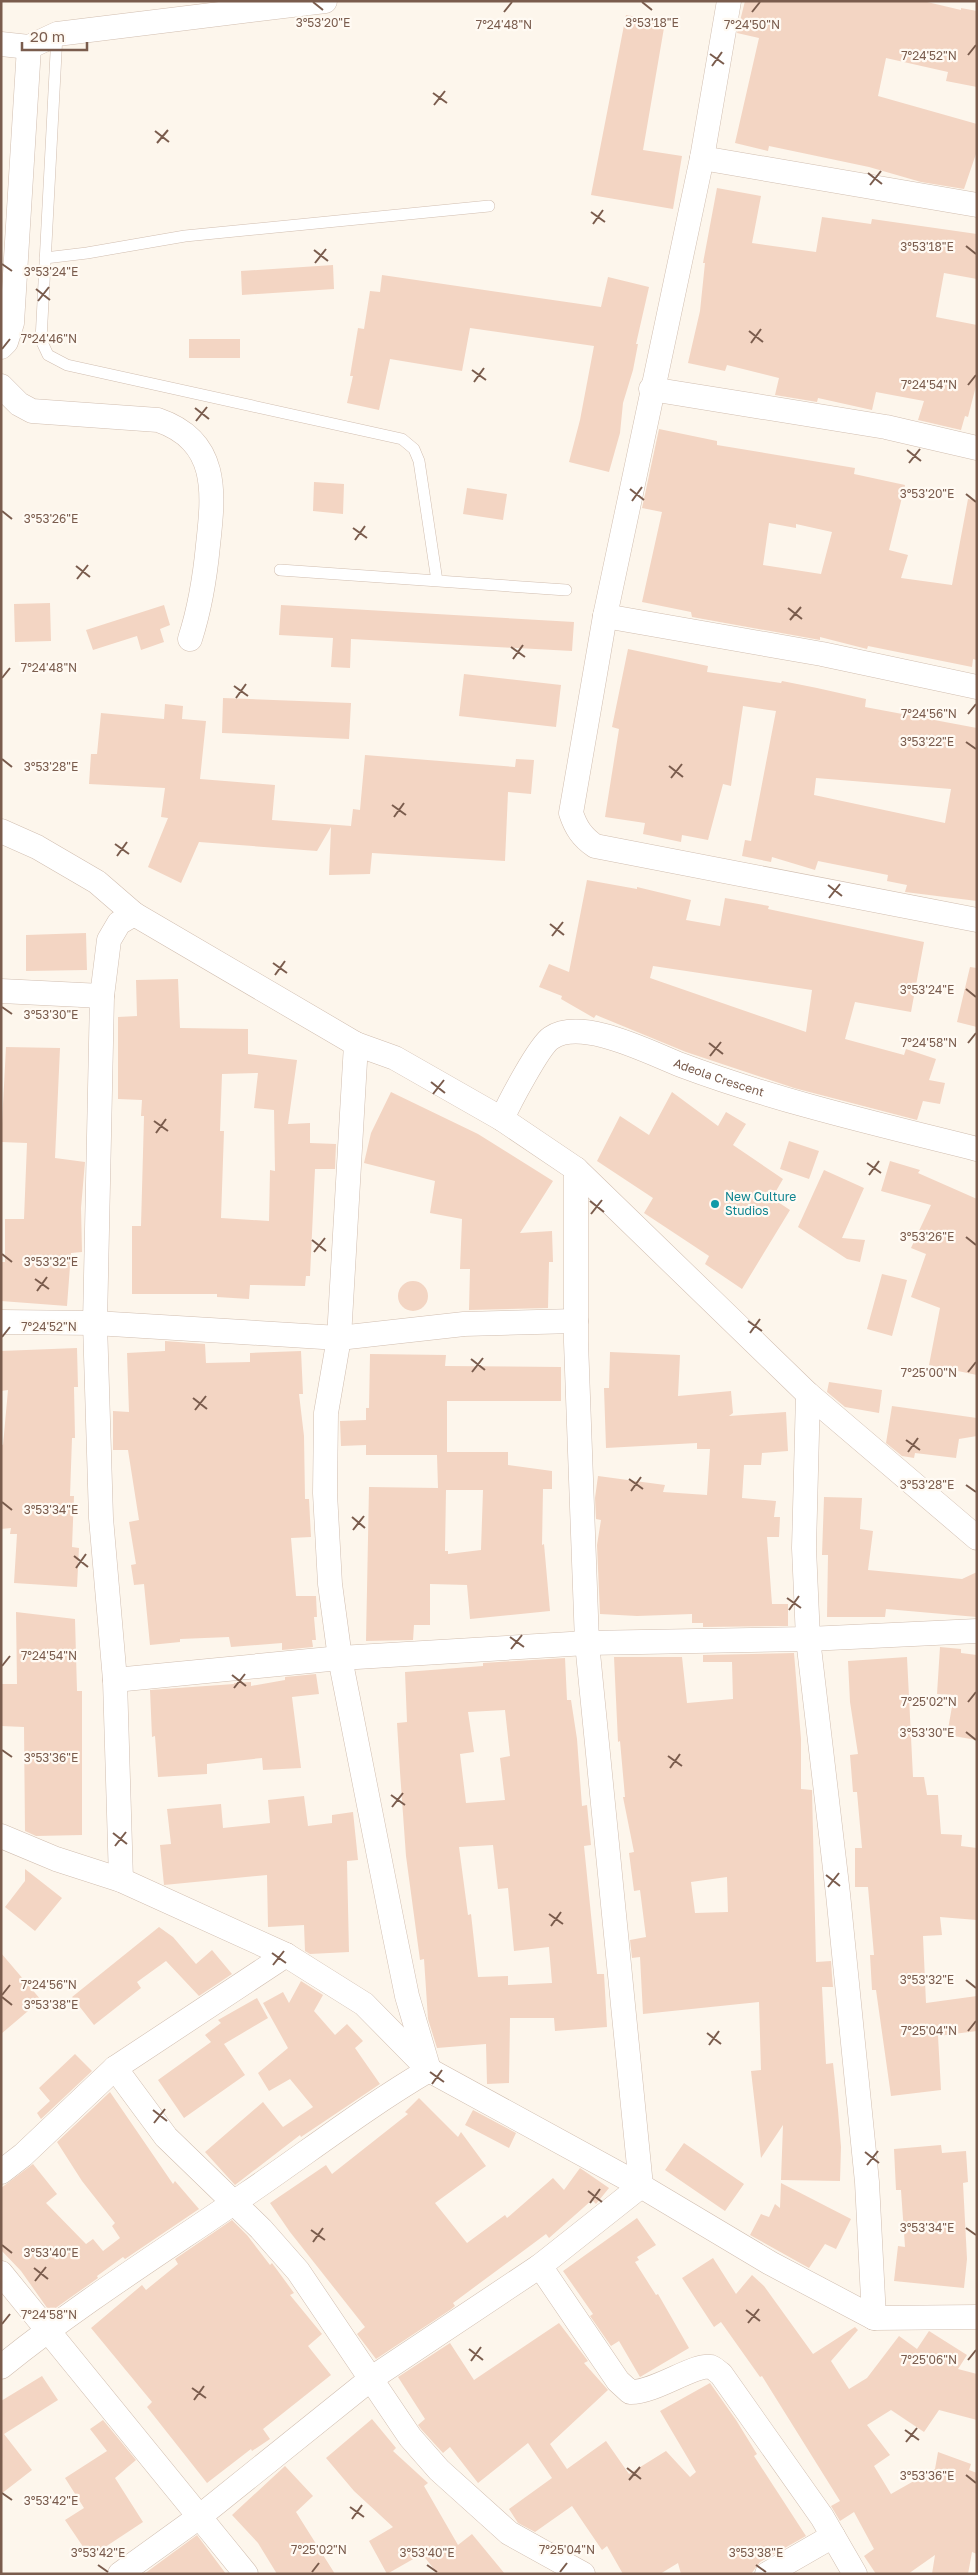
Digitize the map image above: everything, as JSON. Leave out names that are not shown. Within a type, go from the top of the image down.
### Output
[{"type":"street","points":[[1,44],[29,47],[57,34],[325,1]]},
{"type":"street","points":[[729,1],[702,158],[651,389],[605,616],[571,813],[575,826],[584,838],[595,846],[977,920]]},
{"type":"street","points":[[1,347],[6,342],[12,323],[29,47]]},
{"type":"street","points":[[702,158],[977,205]]},
{"type":"street","points":[[1,386],[19,404],[32,411],[158,420],[176,426],[196,445],[212,481],[213,503],[199,613],[190,639]]},
{"type":"street","points":[[651,389],[886,428],[977,448]]},
{"type":"street","points":[[605,616],[822,654],[977,687]]},
{"type":"street","points":[[1,831],[37,848],[97,882],[134,914],[356,1044],[395,1058],[503,1116],[576,1169],[808,1394],[977,1538]]},
{"type":"street","points":[[121,1880],[115,1680],[101,1518],[95,1323],[102,996],[108,940],[119,923],[134,914]]},
{"type":"street","points":[[1,991],[102,996]]},
{"type":"street","name":"Adeola Crescent","points":[[503,1116],[526,1073],[551,1038],[577,1030],[604,1035],[683,1066],[817,1109],[977,1149]]},
{"type":"street","points":[[356,1044],[339,1338],[326,1412],[325,1493],[330,1584],[340,1658],[407,1996],[429,2070]]},
{"type":"street","points":[[576,1169],[576,1321],[587,1643],[641,2186]]},
{"type":"street","points":[[1,1322],[95,1323],[339,1338],[464,1324],[576,1321]]},
{"type":"street","points":[[808,1394],[804,1548],[808,1639],[843,1944],[866,2182],[874,2318]]},
{"type":"street","points":[[115,1680],[340,1658],[587,1643],[808,1639],[977,1631]]},
{"type":"street","points":[[1,1836],[56,1859],[121,1880],[286,1955],[364,2004],[429,2070],[641,2186],[770,2263],[874,2318],[977,2316]]},
{"type":"street","points":[[1,2172],[23,2155],[115,2068],[286,1955]]},
{"type":"street","points":[[115,2068],[166,2137],[233,2204],[261,2229],[298,2271],[410,2437],[439,2470],[483,2512],[509,2533],[583,2574]]},
{"type":"street","points":[[1,2368],[48,2329],[332,2136],[377,2101],[429,2070]]},
{"type":"street","points":[[120,2574],[199,2517],[372,2378],[540,2266],[641,2186]]},
{"type":"street","points":[[540,2266],[618,2381],[630,2392],[643,2393],[698,2368],[711,2367],[721,2374],[833,2536],[855,2574]]},
{"type":"street","points":[[1,2273],[246,2574]]},
{"type":"street","points":[[768,2574],[833,2536]]},
{"type":"lane","points":[[57,34],[41,340],[48,355],[67,365],[402,439],[414,449],[419,461],[438,581]]},
{"type":"lane","points":[[45,258],[87,253],[184,236],[489,206]]},
{"type":"lane","points":[[280,570],[566,590]]},
{"type":"building","points":[[745,1],[923,1],[961,10],[961,8],[977,11],[977,87],[946,81],[948,72],[886,58],[878,96],[977,124],[977,151],[964,189],[921,182],[869,167],[769,146],[768,151],[735,143],[759,38],[737,33]]},
{"type":"building","points":[[626,15],[665,22],[643,150],[682,156],[673,209],[591,195]]},
{"type":"building","points":[[717,188],[761,196],[752,243],[816,252],[822,217],[871,224],[872,219],[977,234],[977,279],[944,273],[936,317],[977,325],[977,382],[968,417],[965,416],[961,430],[918,420],[924,401],[876,392],[872,410],[818,398],[817,402],[775,395],[779,378],[727,365],[725,371],[688,363],[700,311],[705,263],[703,263]]},
{"type":"building","points":[[333,265],[334,289],[242,295],[241,271]]},
{"type":"building","points":[[382,275],[601,307],[608,277],[649,287],[636,344],[638,344],[633,370],[623,403],[620,433],[609,472],[569,462],[580,420],[594,346],[470,328],[462,371],[390,359],[379,410],[347,403],[353,376],[350,376],[358,328],[364,329],[370,291],[380,292]]},
{"type":"building","points":[[189,339],[240,339],[240,358],[189,358]]},
{"type":"building","points":[[659,429],[717,441],[717,445],[855,468],[854,474],[905,485],[889,550],[908,555],[901,578],[952,585],[968,499],[977,500],[977,660],[973,659],[972,667],[868,646],[867,649],[820,637],[820,640],[692,617],[691,612],[642,602],[662,512],[642,508]],"holes":[[[769,523],[796,528],[796,524],[832,532],[821,574],[763,565]]]},
{"type":"building","points":[[314,482],[344,484],[343,514],[313,511]]},
{"type":"building","points":[[467,488],[507,494],[503,520],[463,514]]},
{"type":"building","points":[[50,603],[51,641],[15,642],[14,604]]},
{"type":"building","points":[[164,605],[170,625],[160,629],[164,642],[141,650],[137,636],[93,650],[86,630]]},
{"type":"building","points":[[281,605],[574,622],[572,651],[351,639],[350,668],[331,667],[333,638],[279,635]]},
{"type":"building","points":[[628,649],[708,666],[707,672],[781,683],[782,681],[817,688],[866,699],[865,707],[977,728],[977,901],[905,892],[907,885],[887,881],[888,875],[818,861],[815,870],[772,857],[771,862],[742,856],[745,840],[751,841],[776,711],[743,706],[731,786],[723,784],[708,840],[682,835],[681,842],[643,834],[645,823],[605,817],[619,729],[612,727]],"holes":[[[816,778],[951,789],[945,823],[814,795]]]},
{"type":"building","points":[[464,674],[561,685],[556,727],[459,716]]},
{"type":"building","points":[[223,698],[351,703],[349,739],[222,733]]},
{"type":"building","points":[[165,704],[183,706],[182,719],[206,721],[200,779],[275,785],[272,820],[351,826],[353,809],[360,810],[365,755],[515,767],[516,759],[534,760],[531,794],[508,792],[505,861],[372,853],[370,874],[329,875],[331,827],[317,851],[199,842],[181,883],[148,867],[168,818],[161,817],[165,788],[89,784],[91,754],[97,754],[101,713],[164,719]]},
{"type":"building","points":[[587,880],[637,889],[637,887],[691,900],[686,920],[720,926],[725,898],[769,906],[768,909],[924,942],[911,1012],[855,1002],[845,1039],[904,1055],[906,1049],[936,1059],[929,1080],[945,1083],[940,1104],[923,1101],[917,1120],[794,1088],[686,1052],[596,1015],[594,1018],[561,999],[562,996],[539,987],[549,964],[569,972]],"holes":[[[653,966],[812,990],[806,1032],[650,978]]]},
{"type":"building","points":[[86,933],[87,970],[26,971],[26,935]]},
{"type":"building","points":[[970,967],[977,968],[977,1027],[957,1022]]},
{"type":"building","points":[[178,979],[180,1028],[248,1029],[248,1054],[297,1060],[288,1124],[310,1123],[310,1143],[336,1144],[335,1169],[315,1169],[310,1276],[306,1276],[305,1286],[250,1285],[249,1299],[217,1297],[217,1294],[132,1294],[132,1226],[141,1226],[144,1116],[141,1116],[142,1100],[118,1099],[118,1017],[137,1016],[136,980]],"holes":[[[258,1073],[254,1108],[274,1110],[275,1171],[270,1170],[269,1221],[221,1218],[224,1131],[220,1131],[222,1074]]]},
{"type":"building","points":[[6,1047],[60,1048],[55,1158],[85,1162],[81,1208],[82,1252],[71,1253],[67,1306],[1,1301],[1,1262],[5,1262],[5,1219],[24,1219],[27,1143],[1,1142]]},
{"type":"building","points":[[391,1092],[478,1134],[553,1181],[520,1233],[552,1231],[553,1262],[549,1262],[548,1308],[469,1310],[470,1269],[460,1269],[462,1219],[430,1213],[435,1181],[364,1163],[371,1133]]},
{"type":"building","name":"New Culture Studios","points":[[672,1092],[718,1126],[726,1112],[746,1124],[733,1145],[783,1179],[772,1198],[790,1210],[742,1289],[705,1264],[709,1256],[644,1213],[653,1198],[597,1161],[620,1116],[649,1135]]},
{"type":"building","points":[[789,1141],[819,1151],[809,1179],[780,1169]]},
{"type":"building","points":[[890,1161],[920,1170],[918,1173],[977,1199],[977,1375],[929,1365],[940,1308],[911,1297],[926,1254],[911,1248],[931,1205],[881,1191]]},
{"type":"building","points":[[824,1170],[864,1188],[842,1238],[865,1240],[860,1262],[847,1259],[798,1227]]},
{"type":"building","points":[[882,1274],[907,1280],[892,1336],[867,1329]]},
{"type":"building","points":[[413,1281],[419,1282],[427,1290],[427,1302],[419,1310],[413,1311],[407,1310],[399,1302],[398,1296],[399,1290],[407,1282]]},
{"type":"building","points":[[165,1341],[205,1344],[206,1363],[250,1362],[250,1353],[301,1351],[303,1394],[299,1394],[304,1436],[305,1499],[309,1499],[311,1537],[291,1538],[296,1596],[316,1596],[317,1617],[314,1617],[316,1640],[312,1640],[313,1647],[282,1650],[282,1643],[231,1647],[229,1637],[180,1639],[180,1642],[150,1645],[144,1584],[134,1585],[131,1565],[136,1564],[129,1522],[139,1520],[128,1450],[113,1450],[113,1411],[129,1412],[127,1353],[165,1351]]},
{"type":"building","points":[[77,1348],[78,1387],[74,1387],[75,1438],[72,1438],[70,1496],[74,1496],[72,1547],[79,1548],[77,1587],[14,1583],[17,1534],[10,1534],[11,1528],[1,1529],[1,1444],[3,1445],[8,1390],[1,1391],[1,1351]]},
{"type":"building","points":[[610,1352],[680,1355],[678,1396],[731,1391],[733,1413],[729,1416],[786,1412],[788,1451],[762,1453],[761,1465],[744,1465],[742,1498],[776,1501],[774,1517],[780,1517],[779,1537],[767,1537],[772,1604],[788,1604],[788,1626],[703,1627],[703,1623],[692,1623],[692,1614],[637,1616],[600,1614],[597,1545],[601,1520],[596,1519],[595,1498],[598,1476],[665,1485],[663,1492],[707,1495],[710,1449],[697,1449],[697,1443],[606,1448],[604,1388],[609,1388]]},
{"type":"building","points":[[370,1354],[446,1355],[445,1366],[561,1367],[561,1401],[447,1401],[447,1452],[508,1452],[508,1465],[552,1471],[552,1489],[543,1489],[542,1545],[544,1544],[550,1611],[470,1619],[467,1585],[430,1584],[430,1625],[414,1625],[413,1640],[366,1641],[369,1487],[438,1488],[437,1455],[366,1455],[366,1445],[341,1446],[340,1421],[366,1420],[366,1408],[369,1408]],"holes":[[[446,1490],[483,1490],[481,1550],[448,1554],[448,1551],[445,1551]]]},
{"type":"building","points":[[829,1382],[882,1390],[879,1413],[845,1407],[827,1392]]},
{"type":"building","points":[[892,1406],[977,1418],[977,1436],[959,1439],[956,1458],[915,1453],[914,1458],[902,1456],[886,1443]]},
{"type":"building","points":[[824,1497],[862,1498],[860,1529],[873,1531],[868,1570],[962,1579],[977,1572],[977,1617],[886,1609],[885,1617],[827,1617],[828,1555],[822,1555]]},
{"type":"building","points":[[16,1612],[75,1619],[77,1691],[82,1691],[82,1835],[36,1836],[25,1831],[24,1727],[1,1726],[1,1684],[17,1684]]},
{"type":"building","points":[[940,1647],[961,1649],[961,1653],[977,1655],[977,1740],[947,1735],[954,1695],[937,1694]]},
{"type":"building","points":[[794,1653],[801,1739],[801,1789],[812,1790],[816,1962],[831,1961],[833,1987],[822,1987],[826,2064],[833,2063],[838,2110],[841,2147],[840,2181],[781,2180],[783,2125],[761,2158],[751,2071],[761,2070],[759,2002],[643,2014],[640,1957],[632,1958],[630,1940],[646,1937],[640,1890],[634,1891],[629,1853],[634,1852],[623,1797],[625,1797],[620,1741],[618,1742],[614,1657],[682,1657],[687,1703],[733,1699],[732,1662],[703,1662],[703,1655]],"holes":[[[727,1877],[728,1912],[695,1913],[691,1882]]]},
{"type":"building","points":[[907,1657],[913,1777],[924,1777],[927,1795],[938,1795],[941,1834],[962,1835],[961,1846],[977,1848],[977,1920],[940,1917],[942,1935],[923,1936],[926,2003],[977,1996],[977,2031],[938,2036],[941,2090],[891,2096],[876,1990],[872,1990],[870,1955],[874,1955],[868,1887],[855,1887],[855,1848],[862,1848],[857,1792],[853,1792],[850,1755],[858,1754],[850,1702],[848,1661]]},
{"type":"building","points":[[565,1658],[567,1700],[571,1700],[577,1739],[582,1806],[587,1805],[591,1845],[584,1846],[597,1974],[604,1974],[607,2027],[555,2031],[554,2018],[510,2018],[509,2083],[487,2084],[486,2044],[437,2048],[428,2019],[424,1959],[420,1960],[406,1856],[397,1723],[407,1722],[405,1672],[483,1666],[483,1663]],"holes":[[[505,1710],[510,1756],[500,1758],[505,1800],[466,1803],[460,1754],[474,1752],[468,1712]],[[493,1845],[498,1889],[508,1888],[514,1951],[549,1947],[552,1983],[508,1985],[508,1976],[478,1977],[471,1914],[468,1915],[459,1847]]]},
{"type":"building","points":[[316,1674],[319,1694],[292,1697],[301,1768],[263,1770],[262,1758],[207,1764],[207,1774],[158,1777],[155,1736],[152,1737],[150,1690],[251,1682],[251,1686],[285,1680],[285,1677]]},
{"type":"building","points":[[304,1796],[308,1826],[332,1823],[332,1815],[353,1812],[358,1860],[347,1861],[349,1952],[310,1954],[305,1951],[304,1925],[268,1927],[267,1875],[164,1885],[160,1845],[171,1844],[167,1809],[221,1804],[223,1828],[270,1823],[268,1800]]},
{"type":"building","points":[[25,1869],[62,1898],[35,1931],[5,1907],[25,1881]]},
{"type":"building","points":[[159,1927],[173,1937],[196,1964],[212,1950],[232,1974],[199,1996],[166,1961],[137,1982],[141,1988],[94,2025],[72,1997]]},
{"type":"building","points":[[1,1953],[41,2000],[1,2034]]},
{"type":"building","points":[[301,1981],[323,1995],[314,2011],[335,2035],[347,2024],[363,2041],[355,2048],[380,2084],[301,2137],[300,2135],[235,2185],[205,2152],[263,2102],[283,2127],[313,2107],[290,2079],[269,2091],[258,2073],[288,2048],[263,2003],[283,1992],[289,2003]]},
{"type":"building","points":[[257,1998],[268,2018],[224,2044],[245,2075],[184,2118],[158,2080],[211,2042],[205,2035],[221,2023],[218,2020]]},
{"type":"building","points":[[75,2054],[92,2071],[41,2119],[37,2113],[50,2101],[39,2088]]},
{"type":"building","points":[[110,2092],[173,2184],[175,2181],[199,2209],[125,2259],[123,2257],[97,2276],[98,2278],[50,2312],[21,2271],[1,2250],[1,2188],[33,2164],[57,2194],[46,2203],[86,2244],[93,2239],[103,2251],[120,2238],[112,2226],[115,2223],[82,2181],[57,2142]]},
{"type":"building","points":[[419,2098],[458,2137],[461,2132],[486,2166],[435,2203],[467,2243],[505,2215],[507,2218],[553,2178],[564,2190],[580,2168],[609,2188],[596,2204],[592,2200],[549,2238],[546,2234],[453,2303],[455,2306],[450,2310],[376,2359],[357,2334],[365,2327],[290,2232],[270,2203],[326,2165],[332,2174],[408,2114],[405,2112]]},
{"type":"building","points":[[473,2110],[516,2133],[509,2148],[465,2125]]},
{"type":"building","points":[[684,2143],[744,2184],[725,2211],[665,2170]]},
{"type":"building","points":[[941,2145],[942,2153],[966,2151],[968,2182],[963,2183],[967,2259],[964,2288],[894,2281],[898,2246],[905,2247],[901,2190],[896,2190],[894,2149]]},
{"type":"building","points":[[781,2183],[851,2219],[836,2249],[825,2244],[809,2268],[750,2235],[761,2214],[769,2217],[775,2204],[780,2208]]},
{"type":"building","points":[[637,2218],[656,2245],[637,2257],[639,2260],[635,2262],[656,2295],[658,2294],[689,2348],[640,2377],[619,2341],[611,2346],[590,2316],[593,2314],[563,2271]]},
{"type":"building","points":[[232,2220],[247,2235],[270,2265],[272,2263],[294,2293],[290,2295],[322,2334],[308,2346],[331,2375],[263,2429],[270,2439],[252,2451],[251,2449],[207,2483],[147,2407],[152,2402],[91,2328],[142,2285],[146,2290],[178,2264],[175,2259]]},
{"type":"building","points":[[713,2258],[736,2294],[752,2275],[764,2286],[813,2354],[855,2327],[858,2330],[831,2361],[849,2389],[867,2378],[899,2336],[917,2349],[929,2331],[967,2355],[958,2369],[977,2374],[977,2420],[939,2410],[924,2432],[891,2410],[867,2425],[890,2455],[874,2466],[891,2494],[935,2469],[938,2452],[971,2464],[969,2470],[977,2473],[977,2554],[972,2552],[968,2574],[932,2574],[935,2555],[908,2574],[876,2574],[864,2556],[874,2549],[854,2512],[840,2521],[831,2506],[840,2501],[762,2376],[760,2377],[721,2322],[714,2327],[682,2278]]},
{"type":"building","points":[[559,2323],[588,2361],[584,2363],[608,2390],[550,2444],[567,2469],[606,2441],[629,2474],[666,2451],[690,2477],[696,2472],[660,2411],[710,2383],[736,2420],[757,2454],[754,2456],[806,2536],[760,2562],[751,2574],[681,2574],[678,2563],[660,2574],[623,2574],[607,2546],[602,2550],[572,2506],[535,2532],[518,2523],[509,2509],[552,2478],[528,2443],[478,2483],[450,2447],[443,2453],[421,2429],[418,2425],[425,2419],[398,2377],[450,2343],[474,2380]]},
{"type":"building","points":[[42,2376],[58,2400],[4,2434],[32,2470],[1,2494],[1,2401]]},
{"type":"building","points":[[372,2419],[396,2448],[393,2451],[428,2483],[424,2486],[458,2545],[472,2534],[505,2574],[438,2574],[422,2554],[387,2574],[369,2541],[393,2527],[354,2491],[326,2458]]},
{"type":"building","points":[[103,2420],[136,2460],[115,2478],[143,2522],[90,2557],[65,2520],[84,2508],[65,2478],[107,2451],[90,2429]]},
{"type":"building","points":[[285,2466],[313,2496],[296,2512],[335,2574],[277,2574],[258,2543],[232,2515]]},
{"type":"building","points":[[197,2535],[226,2574],[144,2574]]},
{"type":"place","name":"New Culture Studios","points":[[715,1204]]}]
